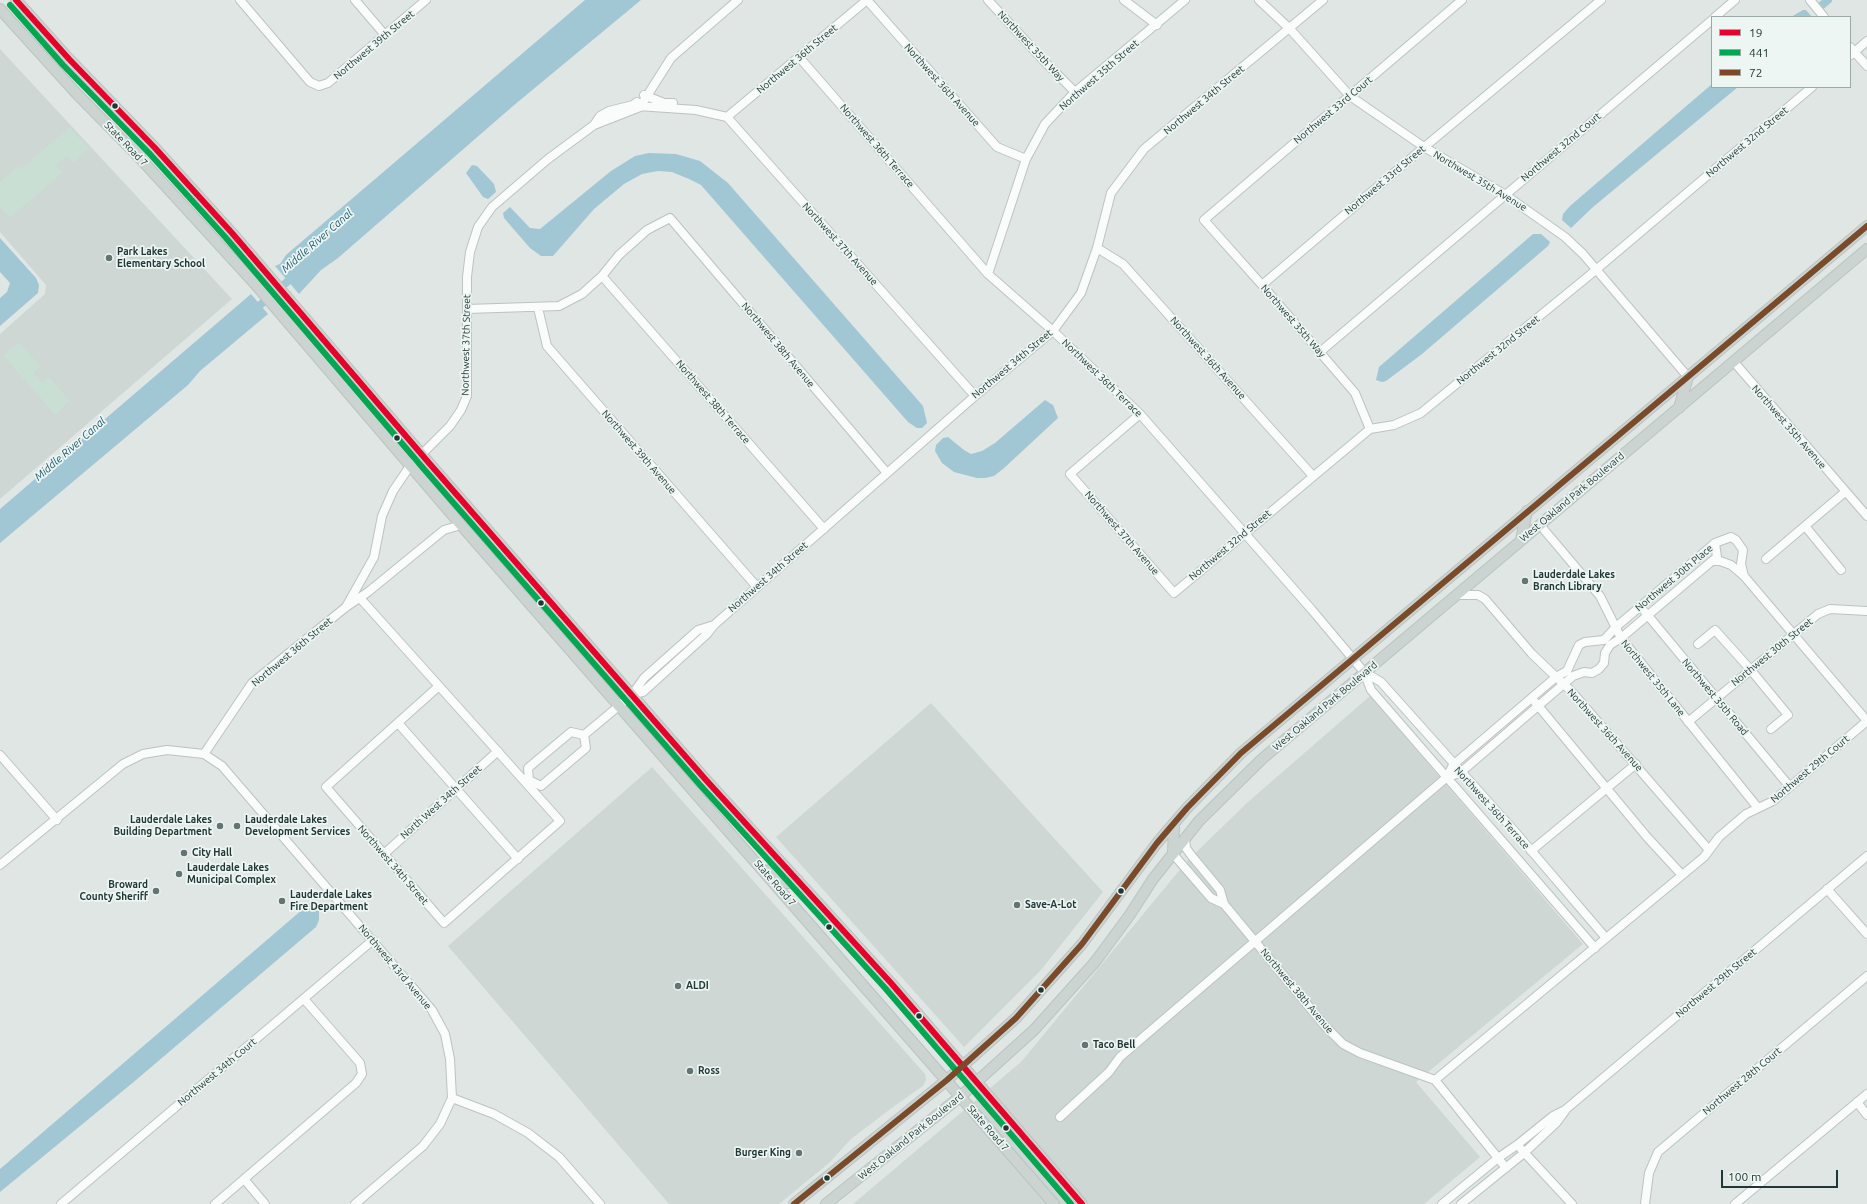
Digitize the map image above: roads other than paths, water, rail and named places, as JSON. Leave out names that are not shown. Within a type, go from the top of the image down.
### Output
[{"type":"main road","name":"State Road 7","points":[[16,0],[88,79],[155,148],[292,300],[422,454],[706,780],[891,983],[1082,1204]]},
{"type":"main road","name":"State Road 7","points":[[0,9],[76,93],[125,142],[279,311],[461,525],[1054,1204]]},
{"type":"main road","points":[[125,142],[144,149],[155,148]]},
{"type":"main road","name":"West Oakland Park Boulevard","points":[[794,1204],[947,1080],[1016,1018],[1088,937],[1157,843],[1196,798],[1240,754],[1867,226]]},
{"type":"main road","name":"West Oakland Park Boulevard","points":[[826,1204],[961,1096],[1034,1030],[1076,984],[1112,940],[1184,838],[1217,802],[1262,759],[1867,249]]},
{"type":"main road","points":[[1679,408],[1688,377]]},
{"type":"main road","points":[[1540,501],[1536,516],[1540,524]]},
{"type":"main road","points":[[1521,540],[1527,511]]},
{"type":"main road","points":[[722,823],[740,833],[780,878],[791,883],[798,880]]},
{"type":"main road","points":[[1173,854],[1174,824]]},
{"type":"street","name":"Northwest 39th Street","points":[[240,0],[310,82],[319,86],[328,84],[426,0]]},
{"type":"street","points":[[355,0],[385,36]]},
{"type":"street","name":"Northwest 37th Street","points":[[346,607],[374,557],[382,516],[393,491],[410,466],[450,426],[461,410],[467,396],[468,270],[470,252],[478,227],[492,207],[548,159],[594,125],[600,116],[609,111],[637,106],[646,96],[663,62],[671,58],[738,0]]},
{"type":"street","name":"Northwest 36th Street","points":[[728,117],[867,0]]},
{"type":"street","name":"Northwest 36th Avenue","points":[[867,0],[998,147],[1026,159]]},
{"type":"street","name":"Northwest 35th Way","points":[[988,0],[1044,61],[1075,92]]},
{"type":"street","points":[[1124,0],[1157,24]]},
{"type":"street","name":"Northwest 35th Street","points":[[988,274],[1026,159],[1045,124],[1075,92],[1185,0]]},
{"type":"street","name":"Northwest 35th Avenue","points":[[1259,0],[1290,29],[1350,96],[1424,147],[1504,194],[1565,237],[1597,269],[1688,377]]},
{"type":"street","name":"Northwest 34th Street","points":[[584,735],[632,695],[644,678],[698,630],[714,624],[975,396],[1053,331],[1081,293],[1097,248],[1111,193],[1144,149],[1323,0]]},
{"type":"street","name":"Northwest 33rd Court","points":[[1204,220],[1462,0]]},
{"type":"street","name":"Northwest 33rd Street","points":[[1262,285],[1424,147],[1601,0]]},
{"type":"street","points":[[1716,16],[1735,0]]},
{"type":"street","points":[[1810,0],[1823,16]]},
{"type":"street","name":"Northwest 32nd Court","points":[[1320,352],[1504,194],[1711,21]]},
{"type":"street","points":[[1867,41],[1851,51],[1867,66]]},
{"type":"street","name":"Northwest 36th Terrace","points":[[799,57],[988,274],[1053,331],[1140,414],[1353,658],[1364,672],[1371,690],[1595,948]]},
{"type":"street","name":"Northwest 32nd Street","points":[[1174,593],[1370,429],[1394,425],[1421,413],[1597,269],[1811,88]]},
{"type":"street","points":[[646,96],[664,103],[692,106],[696,110]]},
{"type":"street","points":[[637,106],[696,110],[728,117]]},
{"type":"street","name":"Northwest 37th Avenue","points":[[728,117],[975,396]]},
{"type":"street","name":"Northwest 38th Avenue","points":[[602,276],[619,255],[647,230],[670,218],[887,473]]},
{"type":"street","name":"Northwest 35th Way","points":[[1204,220],[1355,393],[1370,429]]},
{"type":"street","name":"Northwest 36th Avenue","points":[[1097,248],[1124,264],[1313,476]]},
{"type":"street","points":[[467,309],[538,308],[558,306],[582,294],[602,276]]},
{"type":"street","name":"Northwest 38th Terrace","points":[[602,276],[824,528]]},
{"type":"street","name":"Northwest 39th Avenue","points":[[538,308],[548,346],[757,587]]},
{"type":"street","name":"Northwest 35th Avenue","points":[[1734,362],[1867,516]]},
{"type":"street","name":"Northwest 37th Avenue","points":[[1140,414],[1070,474],[1174,593]]},
{"type":"street","points":[[1766,559],[1845,492]]},
{"type":"street","name":"Northwest 35th Lane","points":[[1540,524],[1600,596],[1621,638],[1758,808]]},
{"type":"street","name":"Northwest 36th Street","points":[[204,754],[252,683],[444,530],[461,525]]},
{"type":"street","points":[[1805,526],[1841,570]]},
{"type":"street","name":"Northwest 30th Place","points":[[1448,777],[1454,765],[1556,678],[1567,671],[1579,645],[1585,642],[1604,640],[1616,627],[1715,543],[1731,537],[1736,540],[1743,550],[1741,564],[1744,576]]},
{"type":"street","points":[[1712,561],[1717,557],[1715,543]]},
{"type":"street","name":"Northwest 30th Place","points":[[1448,777],[1460,773],[1573,676],[1584,672],[1592,673],[1599,669],[1604,663],[1605,653],[1610,645],[1621,638],[1712,561],[1720,561],[1731,565],[1744,576]]},
{"type":"street","points":[[1744,576],[1867,721]]},
{"type":"street","name":"Northwest 36th Avenue","points":[[1457,595],[1478,595],[1486,599],[1556,678],[1573,692],[1709,850]]},
{"type":"street","name":"Northwest 34th Street","points":[[360,598],[438,686],[528,782],[560,821],[444,923],[326,787],[438,686]]},
{"type":"street","name":"Northwest 35th Road","points":[[1640,607],[1790,787]]},
{"type":"street","name":"Northwest 30th Street","points":[[1688,722],[1715,698],[1818,614],[1830,609],[1867,611]]},
{"type":"street","points":[[1698,644],[1715,630],[1750,669],[1788,715],[1771,729]]},
{"type":"street","name":"Northwest 36th Terrace","points":[[1364,672],[1381,682],[1606,938]]},
{"type":"street","points":[[1532,699],[1647,837],[1682,875]]},
{"type":"street","name":"Northwest 29th Court","points":[[1606,938],[1704,857],[1719,837],[1746,814],[1773,801],[1867,721]]},
{"type":"street","points":[[398,723],[518,859]]},
{"type":"street","points":[[571,732],[584,735],[586,748],[541,786],[528,782],[528,768],[571,732]]},
{"type":"street","points":[[0,865],[122,764],[143,754],[167,750],[204,754]]},
{"type":"street","name":"North West 34th Street","points":[[384,854],[498,751]]},
{"type":"street","name":"Northwest 43rd Avenue","points":[[204,754],[222,766],[432,1010],[444,1034],[450,1059],[452,1098]]},
{"type":"street","points":[[0,755],[56,820]]},
{"type":"street","points":[[1531,851],[1608,789],[1636,764]]},
{"type":"street","points":[[1060,1117],[1109,1072],[1120,1057],[1448,777]]},
{"type":"street","name":"Northwest 38th Avenue","points":[[1184,838],[1186,848],[1191,856],[1220,890],[1224,904],[1309,1009],[1343,1044],[1374,1059],[1435,1080]]},
{"type":"street","name":"Northwest 38th Avenue","points":[[1173,854],[1211,898],[1224,904]]},
{"type":"street","name":"Northwest 29th Street","points":[[1442,1204],[1498,1158],[1553,1116],[1565,1110],[1867,856]]},
{"type":"street","points":[[1828,889],[1867,934]]},
{"type":"street","points":[[1506,1168],[1435,1080],[1606,938]]},
{"type":"street","name":"Northwest 34th Court","points":[[61,1204],[373,940]]},
{"type":"street","name":"Northwest 28th Court","points":[[1645,1204],[1649,1173],[1658,1152],[1867,976]]},
{"type":"street","points":[[215,1204],[356,1083],[362,1074],[360,1063],[304,999]]},
{"type":"street","points":[[1735,1204],[1867,1094]]},
{"type":"street","points":[[355,1204],[423,1146],[440,1124],[452,1098],[494,1114],[528,1133],[559,1157],[600,1204]]},
{"type":"street","points":[[1857,1102],[1867,1115]]},
{"type":"street","name":"Northwest 29th Street","points":[[1462,1204],[1524,1153],[1558,1122],[1565,1110]]},
{"type":"street","points":[[1517,1145],[1572,1204]]},
{"type":"street","points":[[244,1179],[265,1204]]},
{"type":"water","points":[[585,0],[641,0],[513,106],[338,258],[321,270],[299,294],[275,266],[280,264],[286,255]]},
{"type":"water","points":[[1803,10],[1806,10],[1811,16],[1793,16]]},
{"type":"water","points":[[1711,85],[1711,88],[1737,88],[1593,207],[1571,228],[1562,220],[1563,214],[1570,206]]},
{"type":"water","points":[[649,153],[676,154],[700,161],[728,183],[923,406],[927,423],[922,428],[917,428],[908,422],[701,185],[689,179],[672,172],[658,171],[642,174],[624,184],[594,209],[553,256],[541,256],[530,248],[504,218],[503,213],[510,207],[530,228],[540,229],[611,171],[635,156]]},
{"type":"water","points":[[472,165],[477,166],[494,184],[496,192],[488,199],[483,197],[466,173]]},
{"type":"water","points":[[1533,234],[1541,234],[1550,242],[1548,246],[1422,354],[1386,381],[1382,382],[1376,380],[1379,367]]},
{"type":"water","points":[[0,238],[36,278],[39,285],[38,293],[0,326],[0,298],[7,292],[10,283],[0,272]]},
{"type":"water","points":[[251,294],[268,314],[200,371],[188,385],[0,543],[0,509]]},
{"type":"water","points":[[1045,400],[1053,405],[1058,418],[994,476],[977,478],[954,472],[942,463],[935,451],[936,445],[943,438],[948,437],[971,454],[982,451],[995,443]]},
{"type":"water","points":[[310,903],[317,903],[319,910],[319,920],[316,927],[136,1080],[0,1192],[0,1169]]},
{"type":"waterway","points":[[1822,5],[1828,0]]},
{"type":"waterway","name":"Middle River Canal","points":[[252,312],[295,275]]},
{"type":"place","name":"Park Lakes Elementary School","points":[[109,258]]},
{"type":"place","name":"Lauderdale Lakes Branch Library","points":[[1525,581]]},
{"type":"place","name":"Lauderdale Lakes Building Department","points":[[220,826]]},
{"type":"place","name":"Lauderdale Lakes Development Services","points":[[237,826]]},
{"type":"place","name":"City Hall","points":[[184,853]]},
{"type":"place","name":"Lauderdale Lakes Municipal Complex","points":[[179,874]]},
{"type":"place","name":"Broward County Sheriff","points":[[156,891]]},
{"type":"place","name":"Lauderdale Lakes Fire Department","points":[[282,901]]},
{"type":"place","name":"Save-A-Lot","points":[[1017,905]]},
{"type":"place","name":"ALDI","points":[[678,986]]},
{"type":"place","name":"Taco Bell","points":[[1085,1045]]},
{"type":"place","name":"Ross","points":[[690,1071]]},
{"type":"place","name":"Burger King","points":[[799,1153]]}]
